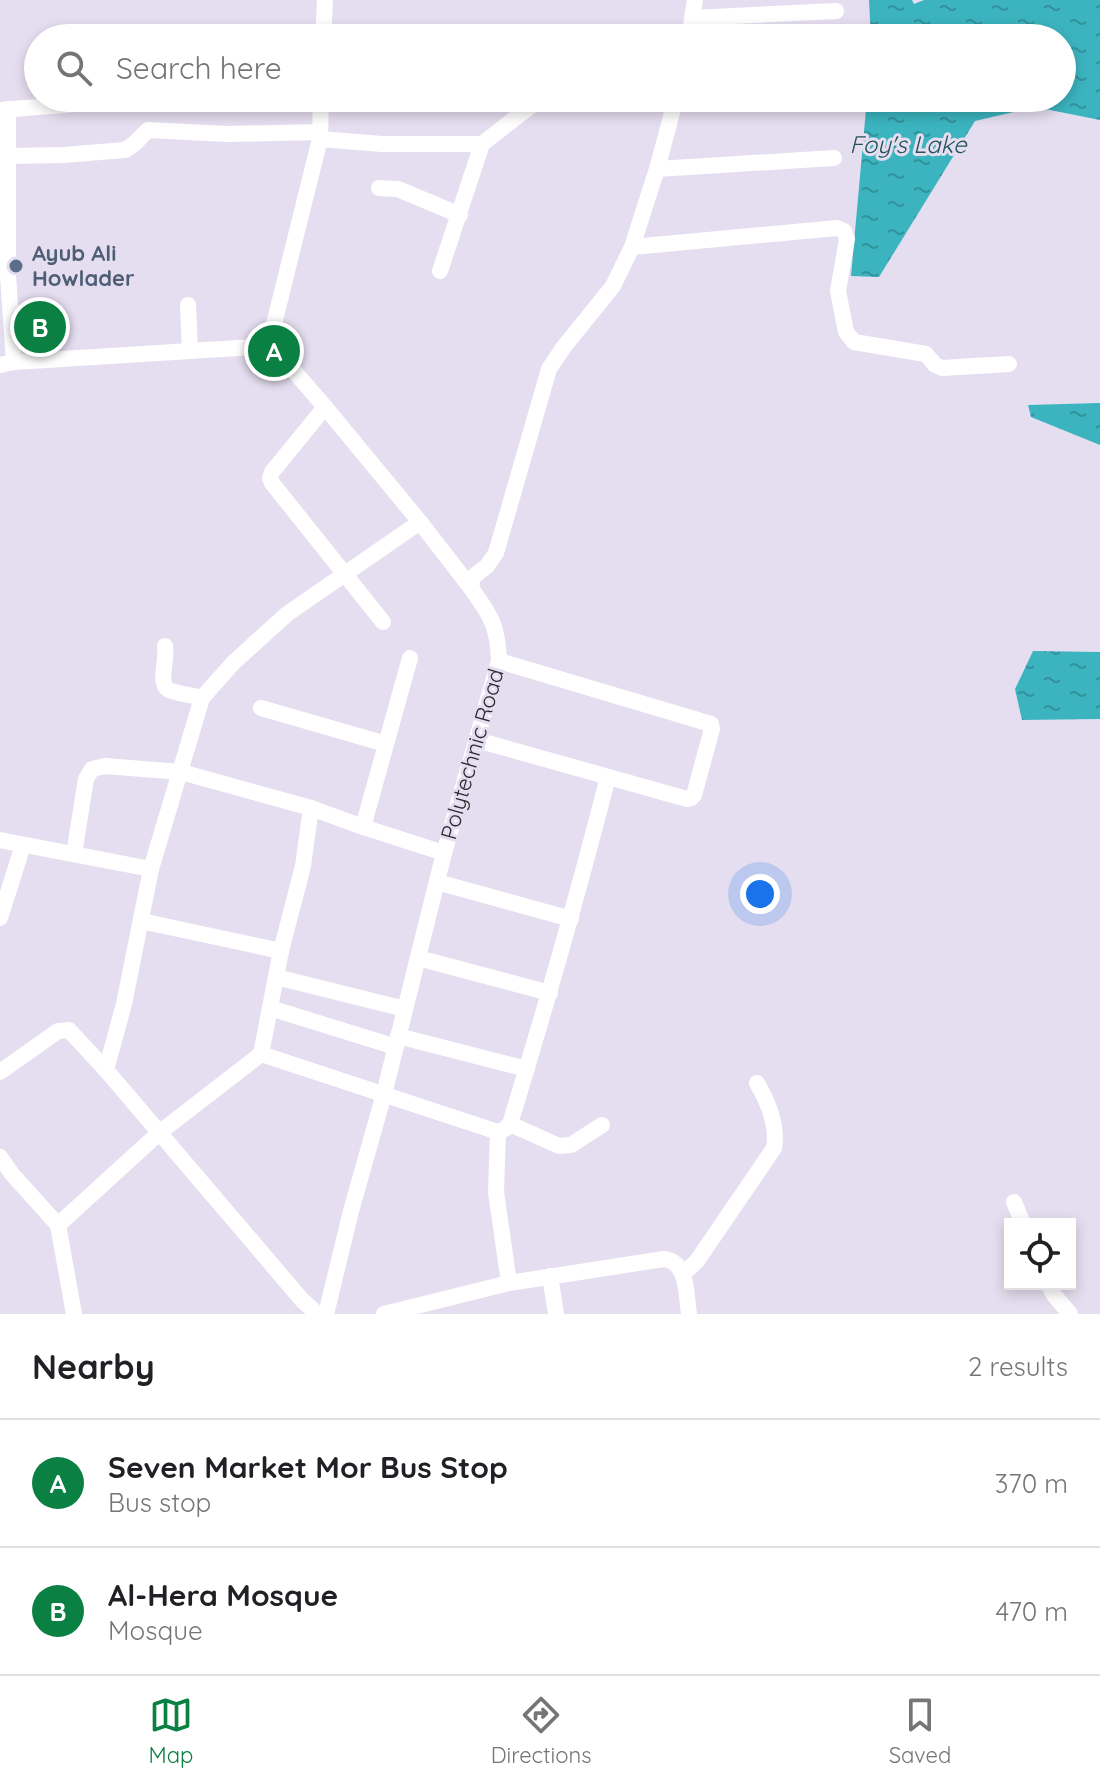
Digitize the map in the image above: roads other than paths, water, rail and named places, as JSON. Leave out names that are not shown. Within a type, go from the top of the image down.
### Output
[{"type":"street","points":[[324,24],[325,0]]},
{"type":"street","points":[[691,24],[695,0]]},
{"type":"street","points":[[692,18],[836,11]]},
{"type":"street","points":[[24,108],[4,110],[8,156],[7,363],[268,348],[320,135],[321,112]]},
{"type":"street","points":[[440,271],[482,144],[523,112]]},
{"type":"street","points":[[471,588],[473,577],[487,566],[496,553],[549,369],[613,286],[632,247],[672,112]]},
{"type":"street","points":[[8,156],[125,150],[148,130],[320,135],[382,144],[482,144]]},
{"type":"street","points":[[657,169],[834,158]]},
{"type":"street","points":[[379,188],[398,189],[460,215]]},
{"type":"street","points":[[632,247],[837,228],[844,231],[847,239],[838,291],[846,332],[854,342],[926,354],[942,368],[1009,364]]},
{"type":"street","points":[[188,305],[190,351]]},
{"type":"street","name":"Polytechnic Road","points":[[268,348],[281,356],[420,522],[491,617],[498,638],[499,661],[444,853],[384,1094],[321,1312]]},
{"type":"street","points":[[325,407],[270,478],[383,622]]},
{"type":"street","points":[[106,1070],[124,1004],[151,869],[202,698],[233,663],[287,614],[420,522]]},
{"type":"street","points":[[165,646],[164,685],[169,690],[202,698]]},
{"type":"street","points":[[363,827],[410,658]]},
{"type":"street","points":[[477,740],[687,799],[694,795],[711,724],[499,661]]},
{"type":"street","points":[[261,708],[386,744]]},
{"type":"street","points":[[74,854],[86,779],[92,769],[105,766],[181,772],[311,808],[444,853]]},
{"type":"street","points":[[509,1283],[496,1192],[504,1128],[527,1069],[550,993],[608,777]]},
{"type":"street","points":[[58,1225],[159,1133],[261,1054],[281,951],[303,866],[311,808]]},
{"type":"street","points":[[0,840],[151,869]]},
{"type":"street","points":[[0,918],[23,845]]},
{"type":"street","points":[[437,882],[571,919]]},
{"type":"street","points":[[141,921],[281,951]]},
{"type":"street","points":[[418,958],[550,993]]},
{"type":"street","points":[[276,977],[405,1009]]},
{"type":"street","points":[[270,1008],[397,1042],[527,1069]]},
{"type":"street","points":[[0,1072],[58,1031],[69,1030],[302,1300],[321,1312]]},
{"type":"street","points":[[261,1054],[559,1146],[565,1146],[602,1125]]},
{"type":"street","points":[[683,1274],[697,1261],[774,1148],[769,1111],[757,1083]]},
{"type":"street","points":[[0,1157],[58,1225],[74,1314]]},
{"type":"street","points":[[1014,1202],[1021,1218]]},
{"type":"street","points":[[384,1314],[509,1283],[664,1259],[673,1260],[683,1274],[689,1314]]},
{"type":"street","points":[[550,1276],[556,1314]]},
{"type":"street","points":[[1051,1290],[1070,1314]]},
{"type":"water","name":"Foy's Lake","points":[[869,0],[912,0],[914,4],[924,0],[1100,0],[1100,120],[1060,112],[1076,112],[1076,24],[870,24]]},
{"type":"water","name":"Foy's Lake","points":[[866,112],[1014,112],[975,121],[879,277],[851,276]]},
{"type":"water","points":[[1100,403],[1100,445],[1031,417],[1028,405]]},
{"type":"water","points":[[1033,651],[1100,652],[1100,719],[1022,720],[1015,689]]},
{"type":"place","name":"Ayub Ali Howlader","points":[[16,266]]},
{"type":"place","name":"Al-Hera Mosque","points":[[40,327]]},
{"type":"place","name":"Seven Market Mor Bus Stop","points":[[274,351]]}]
